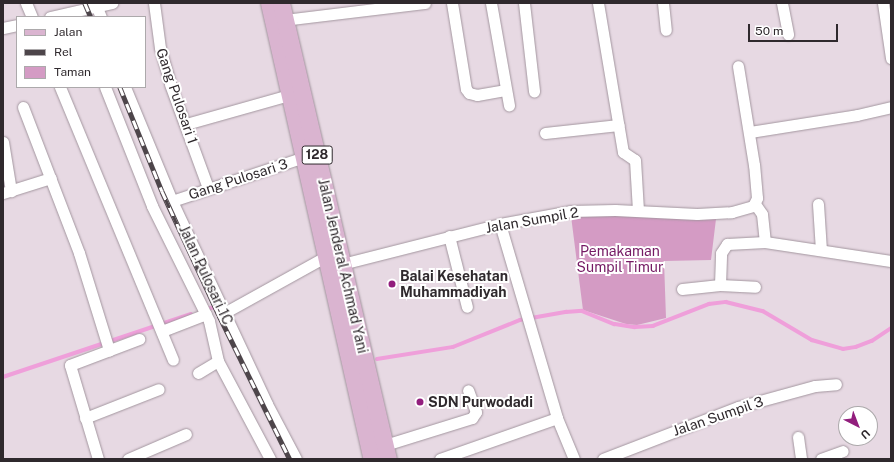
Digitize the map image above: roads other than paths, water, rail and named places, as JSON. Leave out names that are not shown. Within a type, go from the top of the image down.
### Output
[{"type":"main road","name":"Jalan Jenderal Achmad Yani","points":[[269,3],[372,459]]},
{"type":"main road","name":"Jalan Jenderal Achmad Yani","points":[[281,3],[353,308],[384,454]]},
{"type":"main road","name":"128","points":[[327,256],[361,385],[384,454]]},
{"type":"main road","name":"128","points":[[353,308],[361,385]]},
{"type":"street","points":[[26,3],[32,16]]},
{"type":"street","points":[[54,16],[75,10],[98,9],[112,3]]},
{"type":"street","name":"Gang Pulosari 1","points":[[154,3],[160,48],[170,84],[186,124],[208,188]]},
{"type":"street","points":[[284,20],[425,3]]},
{"type":"street","points":[[452,3],[466,89],[472,95],[505,90]]},
{"type":"street","points":[[491,3],[505,90],[510,106]]},
{"type":"street","points":[[524,3],[534,91]]},
{"type":"street","points":[[598,3],[623,152],[635,160],[638,212]]},
{"type":"street","points":[[663,3],[666,30]]},
{"type":"street","points":[[782,3],[788,34]]},
{"type":"street","points":[[883,3],[891,58]]},
{"type":"street","points":[[3,28],[16,25]]},
{"type":"street","points":[[738,66],[750,132],[752,206],[762,214],[765,242]]},
{"type":"street","points":[[60,88],[173,360]]},
{"type":"street","points":[[104,88],[152,206],[206,314],[218,361],[270,459]]},
{"type":"street","name":"Jalan Pulosari 1C","points":[[125,88],[172,200],[222,308],[296,459]]},
{"type":"street","points":[[186,124],[289,95]]},
{"type":"street","points":[[23,107],[52,178],[79,253],[107,343]]},
{"type":"street","points":[[750,132],[857,115],[891,107]]},
{"type":"street","points":[[545,133],[619,125]]},
{"type":"street","points":[[3,142],[7,192],[52,178]]},
{"type":"street","name":"Gang Pulosari 3","points":[[172,200],[304,157]]},
{"type":"street","points":[[818,204],[821,250]]},
{"type":"street","name":"Jalan Sumpil 2","points":[[342,264],[500,224],[570,211],[697,214],[752,206]]},
{"type":"street","points":[[500,224],[557,418],[574,459]]},
{"type":"street","points":[[449,236],[467,307]]},
{"type":"street","points":[[720,285],[721,253],[724,246],[765,242],[891,261]]},
{"type":"street","points":[[222,308],[327,256]]},
{"type":"street","points":[[682,289],[720,285],[755,287]]},
{"type":"street","points":[[160,326],[206,314]]},
{"type":"street","points":[[98,459],[70,365],[107,343],[139,339]]},
{"type":"street","points":[[198,373],[218,361]]},
{"type":"street","name":"Jalan Sumpil 3","points":[[603,459],[738,407],[815,386],[836,384]]},
{"type":"street","points":[[85,418],[159,388]]},
{"type":"street","points":[[384,454],[472,418],[476,412],[468,390]]},
{"type":"street","points":[[440,459],[557,418]]},
{"type":"street","points":[[128,459],[186,434]]},
{"type":"street","points":[[798,437],[801,459]]},
{"type":"street","points":[[821,459],[843,451]]},
{"type":"waterway","points":[[377,359],[453,347],[520,320],[566,312],[582,311],[615,324],[635,327],[653,326],[709,304],[726,302],[763,311],[812,340],[843,349],[856,347],[872,341],[891,328]]},
{"type":"waterway","points":[[210,308],[221,307]]},
{"type":"waterway","points":[[3,377],[191,314]]},
{"type":"railway","points":[[85,3],[91,16]]},
{"type":"railway","points":[[120,88],[162,191],[219,315],[290,459]]},
{"type":"place","name":"Balai Kesehatan Muhammadiyah","points":[[392,284]]},
{"type":"place","name":"SDN Purwodadi","points":[[420,402]]},
{"type":"park label","name":"Pemakaman Sumpil Timur","points":[[620,260]]}]
